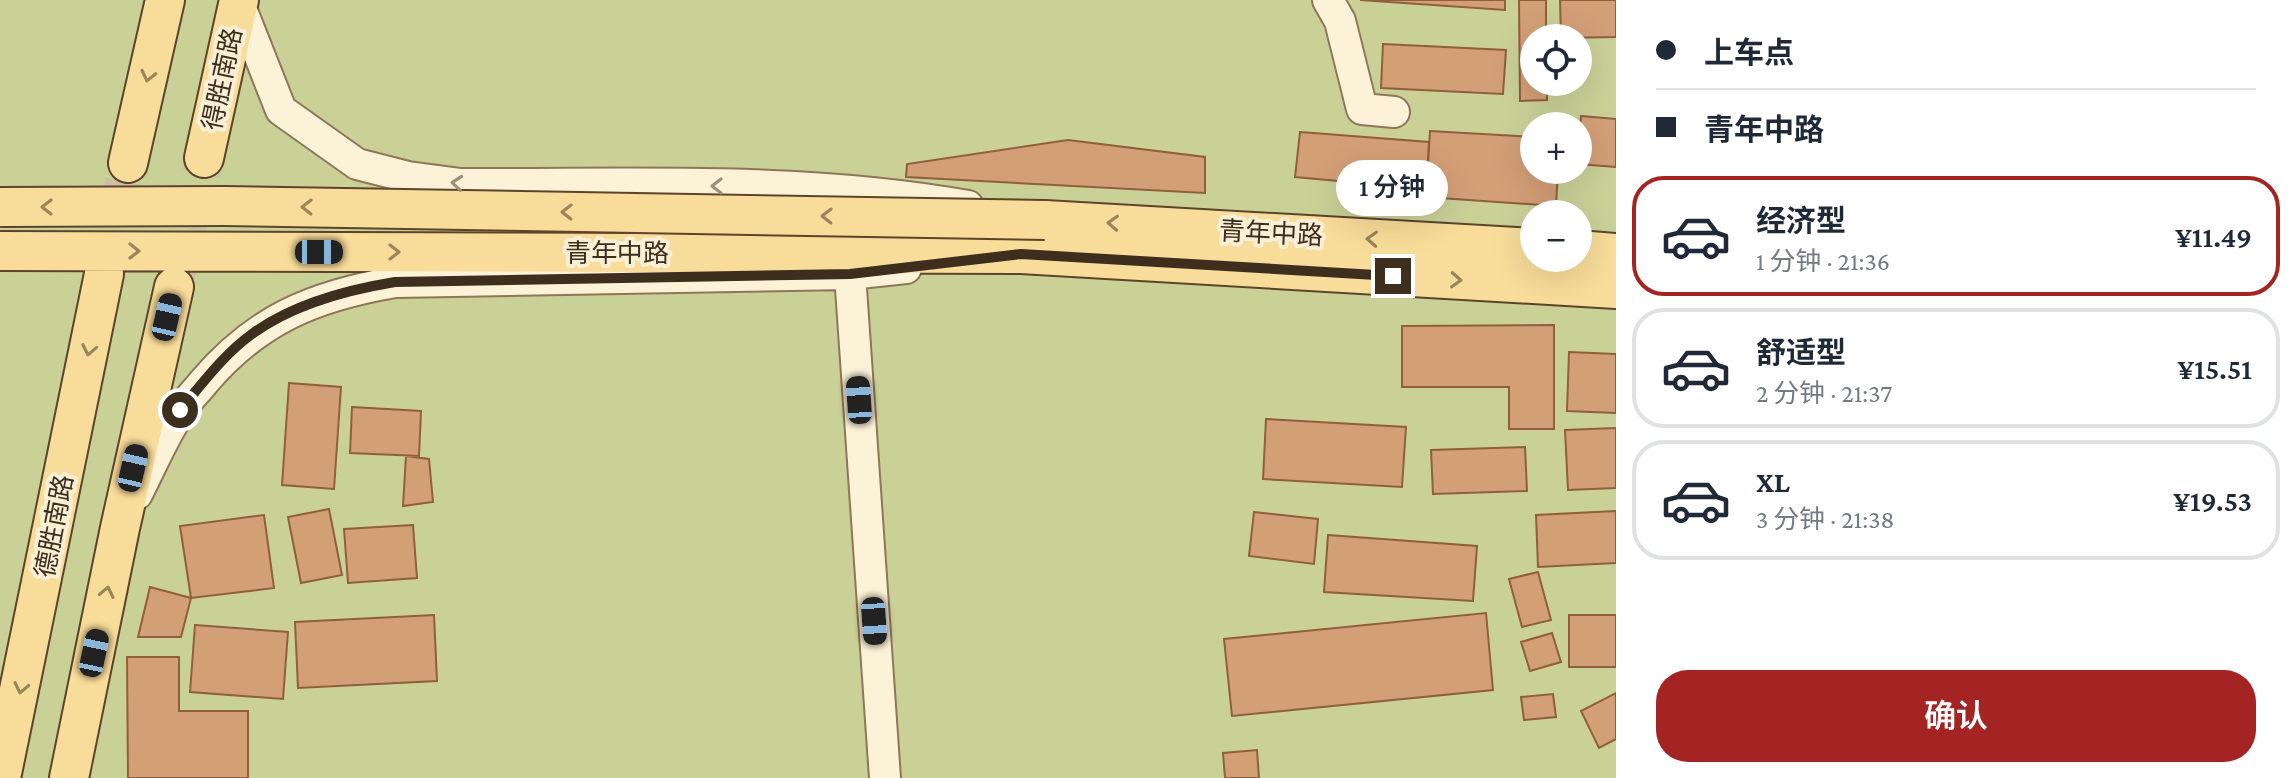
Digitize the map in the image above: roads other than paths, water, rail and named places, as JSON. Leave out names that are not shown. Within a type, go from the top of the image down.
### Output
[{"type":"main road","points":[[128,163],[165,0]]},
{"type":"main road","name":"得胜南路","points":[[204,158],[238,0]]},
{"type":"main road","name":"青年中路","points":[[0,207],[225,206],[1045,220],[1520,247]]},
{"type":"main road","name":"青年中路","points":[[0,251],[1021,254],[1616,289]]},
{"type":"main road","points":[[1592,251],[1616,253]]},
{"type":"main road","name":"德胜南路","points":[[1,778],[104,274]]},
{"type":"main road","points":[[69,778],[120,528],[174,287]]},
{"type":"main road","points":[[0,654],[45,570]]},
{"type":"street","points":[[238,0],[281,110],[357,164],[408,177],[461,184],[805,187],[923,198],[1045,220]]},
{"type":"street","points":[[1328,0],[1340,21],[1362,109],[1394,112]]},
{"type":"street","points":[[120,528],[180,410],[217,367],[251,335],[289,313],[351,290],[395,282],[850,274],[1021,254]]},
{"type":"street","points":[[850,274],[885,778]]},
{"type":"tunnel","points":[[174,284],[204,158]]},
{"type":"tunnel","points":[[104,274],[128,163]]}]
